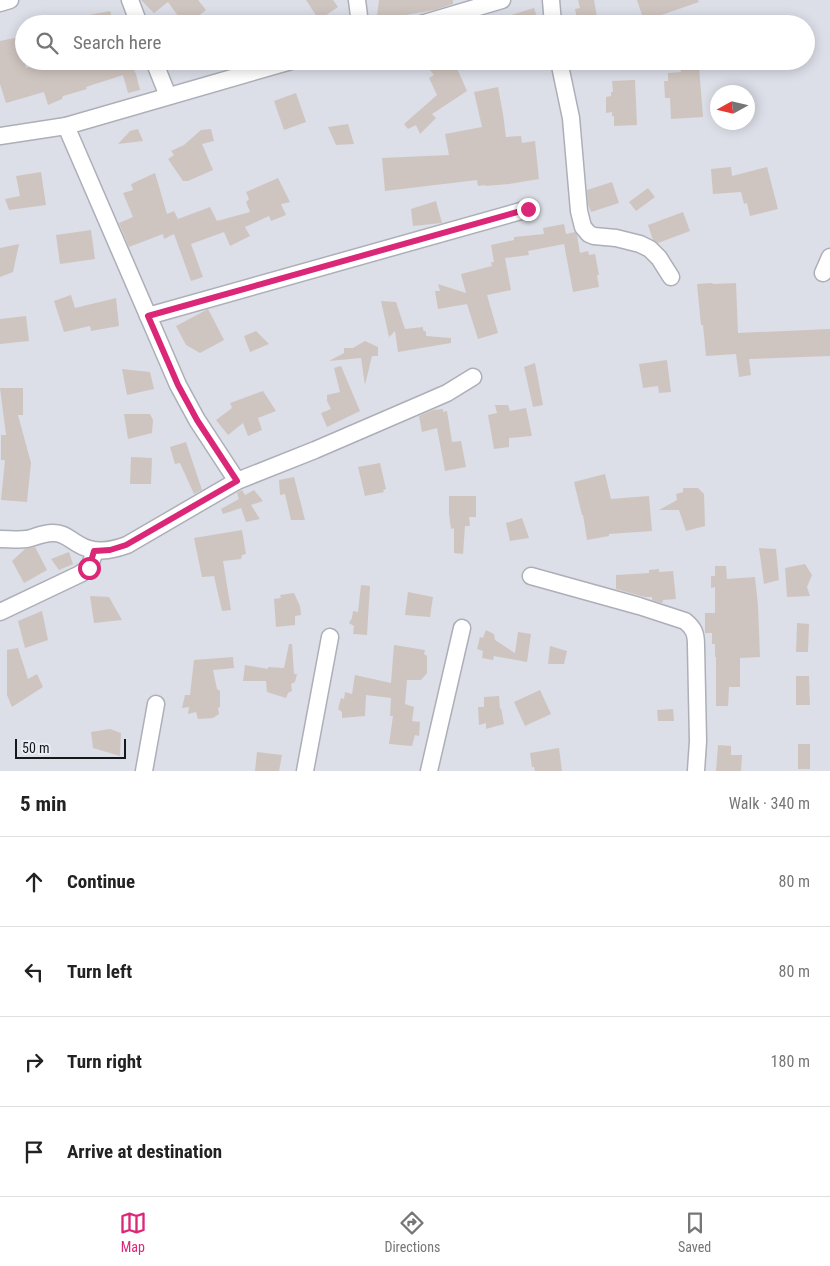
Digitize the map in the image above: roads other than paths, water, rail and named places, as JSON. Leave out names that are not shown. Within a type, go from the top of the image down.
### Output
[{"type":"street","points":[[0,4],[10,0]]},
{"type":"street","points":[[130,0],[136,15]]},
{"type":"street","points":[[358,0],[359,15]]},
{"type":"street","points":[[451,15],[502,0]]},
{"type":"street","points":[[551,0],[552,15]]},
{"type":"street","points":[[158,70],[168,96]]},
{"type":"street","points":[[0,136],[66,126],[259,70]]},
{"type":"street","points":[[562,70],[571,118],[579,210],[583,228],[594,236],[616,238],[640,244],[650,249],[671,277]]},
{"type":"street","points":[[66,126],[178,385],[197,420],[237,481]]},
{"type":"street","points":[[148,316],[528,209]]},
{"type":"street","points":[[823,273],[830,257]]},
{"type":"street","points":[[0,539],[29,538],[55,533],[65,535],[79,545],[94,551],[110,550],[126,545],[237,481],[447,393],[473,377]]},
{"type":"street","points":[[0,612],[80,574],[89,568],[94,551]]},
{"type":"street","points":[[531,576],[640,606],[685,621],[690,625],[694,631],[696,645],[698,741],[696,771]]},
{"type":"street","points":[[429,771],[462,628]]},
{"type":"street","points":[[305,771],[330,637]]},
{"type":"street","points":[[144,771],[156,704]]}]
